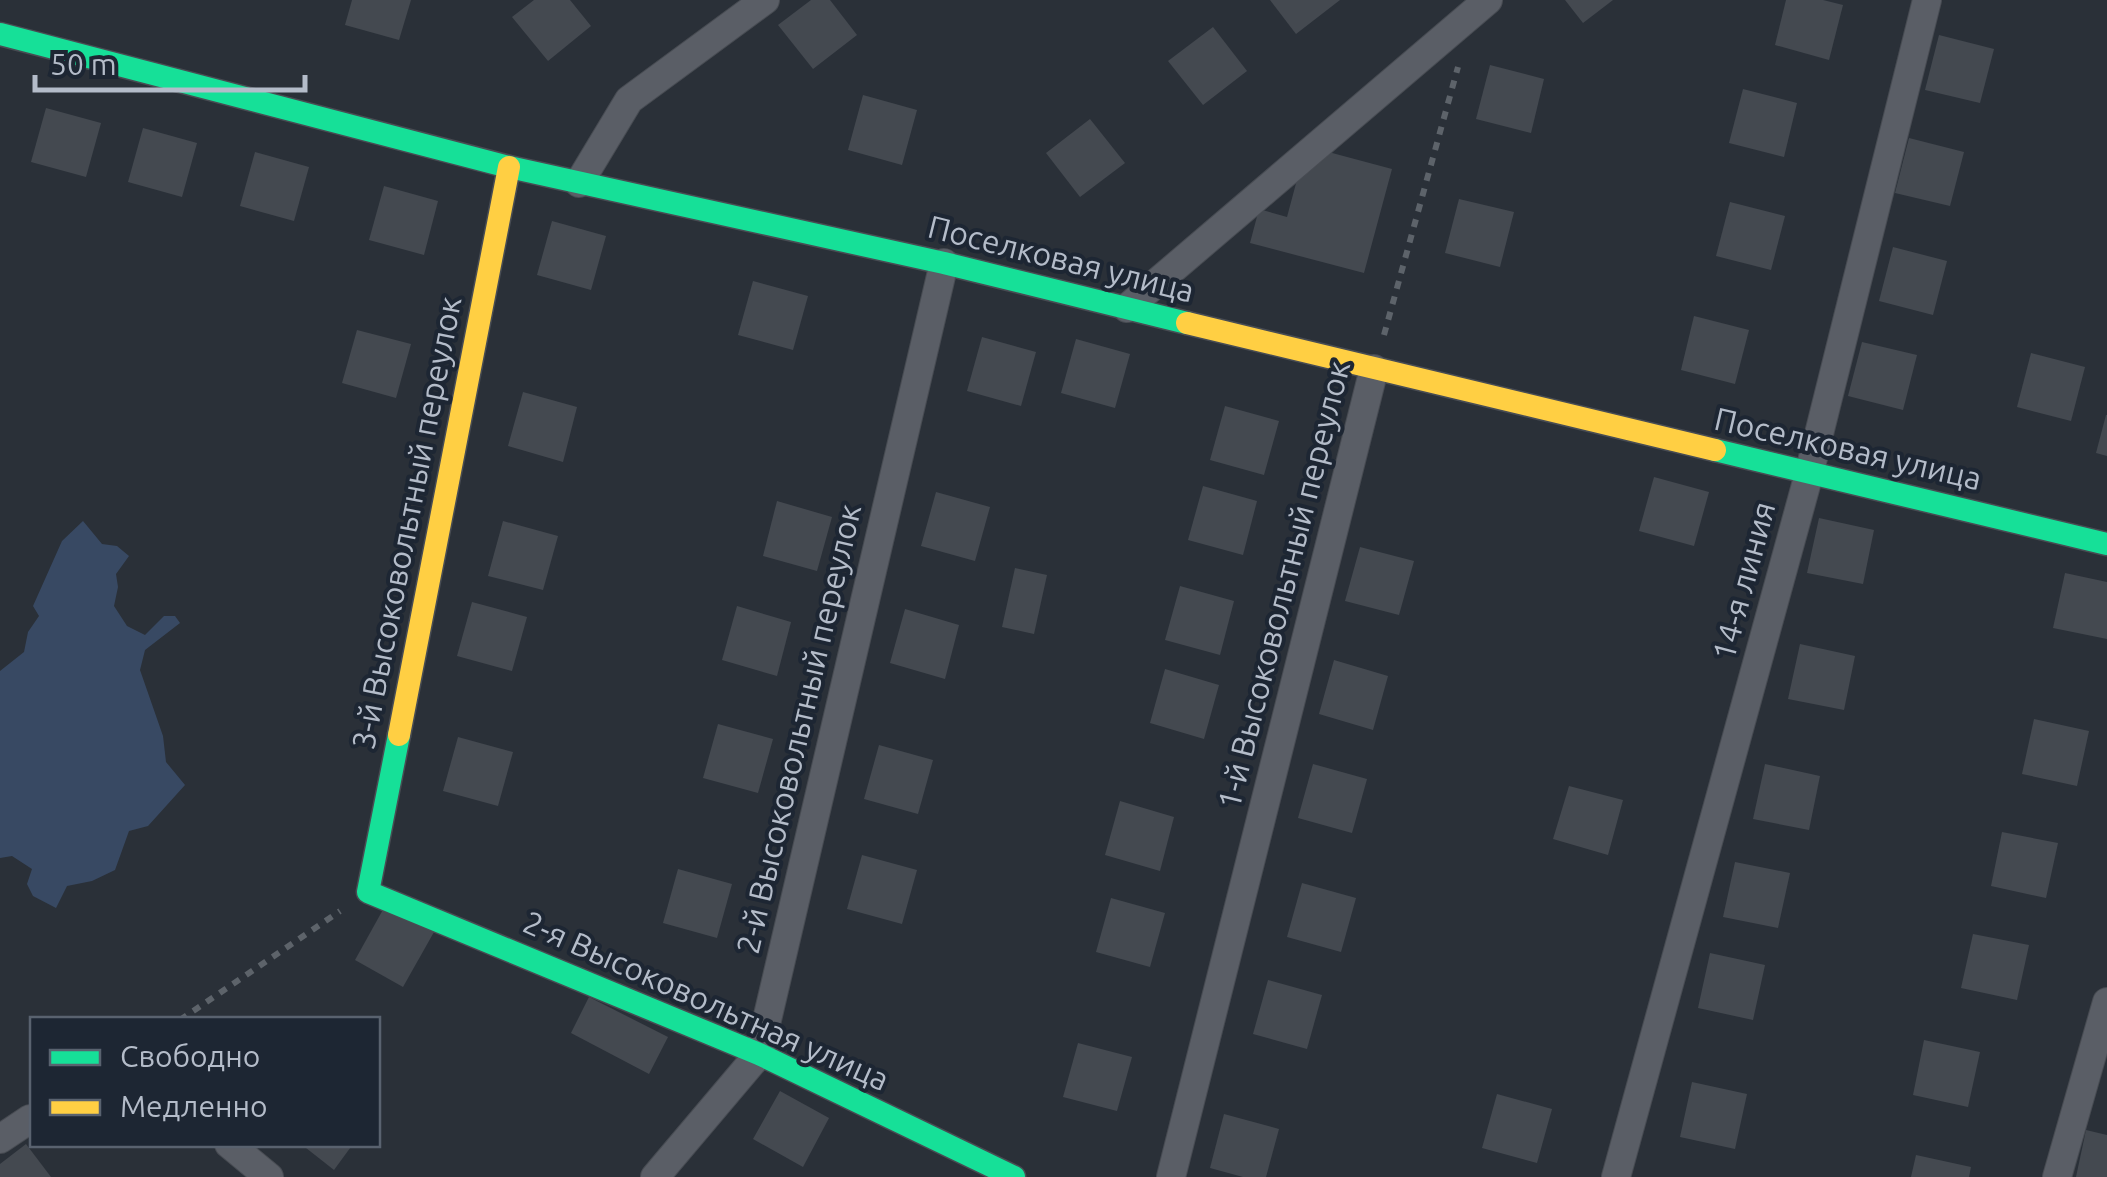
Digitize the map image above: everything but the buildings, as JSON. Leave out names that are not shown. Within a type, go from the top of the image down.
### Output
[{"type":"street","points":[[580,183],[629,100],[765,0]]},
{"type":"street","name":"14-я линия","points":[[1616,1177],[1810,474],[1927,0]]},
{"type":"street","points":[[1128,308],[1481,6]]},
{"type":"street","name":"Поселковая улица","points":[[0,34],[509,166],[944,262],[1374,370],[2107,544]]},
{"type":"street","name":"3-й Высоковольтный переулок","points":[[368,892],[509,166]]},
{"type":"street","name":"2-й Высоковольтный переулок","points":[[655,1177],[759,1054],[944,262]]},
{"type":"street","name":"1-й Высоковольтный переулок","points":[[1170,1177],[1374,370]]},
{"type":"street","name":"2-я Высоковольтная улица","points":[[368,892],[759,1054],[1014,1177]]},
{"type":"street","points":[[2058,1177],[2107,1002]]},
{"type":"street","points":[[0,1139],[30,1119]]},
{"type":"street","points":[[233,1147],[269,1177]]},
{"type":"path","name":"1-й Высоковольтный переулок","points":[[1374,370],[1481,6]]},
{"type":"path","points":[[184,1017],[368,892]]},
{"type":"water","points":[[83,521],[102,544],[117,546],[129,556],[116,574],[114,606],[127,626],[145,635],[164,616],[175,616],[180,623],[145,650],[140,670],[163,736],[166,762],[185,785],[148,826],[129,831],[115,870],[92,881],[67,886],[56,908],[33,896],[27,884],[32,869],[12,856],[0,858],[0,671],[24,652],[28,632],[39,616],[33,606],[62,541]]},
{"type":"traffic: fast","points":[[0,34],[509,167],[944,263],[1187,323]]},
{"type":"traffic: fast","points":[[1715,450],[2107,544]]},
{"type":"traffic: fast","points":[[399,735],[368,892],[759,1054],[1014,1177]]},
{"type":"traffic: slow","points":[[399,735],[509,167]]},
{"type":"traffic: slow","points":[[1187,323],[1715,450]]}]
